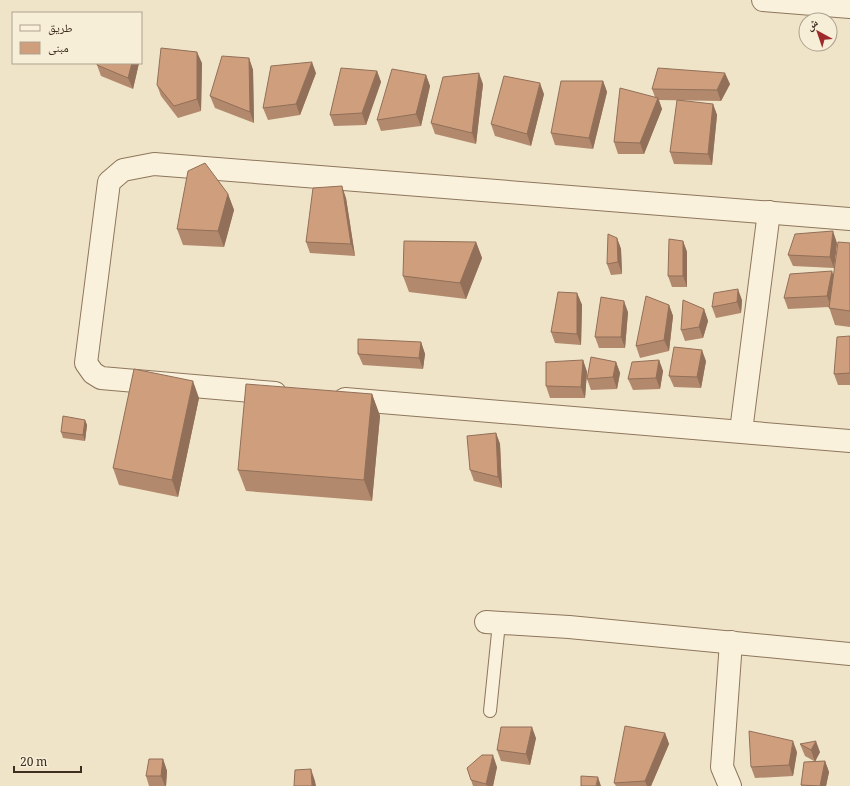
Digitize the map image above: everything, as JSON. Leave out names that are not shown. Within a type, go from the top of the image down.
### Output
[{"type":"street","points":[[763,0],[850,7]]},
{"type":"street","points":[[298,395],[101,378],[93,374],[86,363],[109,182],[123,170],[154,164],[850,219]]},
{"type":"street","points":[[741,431],[769,212]]},
{"type":"street","points":[[322,397],[850,441]]},
{"type":"street","points":[[492,622],[569,627],[850,654]]},
{"type":"street","points":[[730,786],[722,767],[731,642]]},
{"type":"lane","points":[[490,711],[492,622]]},
{"type":"building","points":[[161,48],[197,52],[197,99],[174,106],[157,85]]},
{"type":"building","points":[[222,56],[249,58],[250,112],[210,96]]},
{"type":"building","points":[[312,62],[296,104],[263,108],[271,66]]},
{"type":"building","points":[[97,64],[132,64],[128,78]]},
{"type":"building","points":[[341,68],[377,71],[362,113],[330,115]]},
{"type":"building","points":[[658,68],[725,73],[717,90],[652,89]]},
{"type":"building","points":[[392,69],[426,75],[416,114],[377,120]]},
{"type":"building","points":[[479,73],[472,133],[431,123],[443,77]]},
{"type":"building","points":[[504,76],[540,83],[527,134],[491,124]]},
{"type":"building","points":[[561,81],[603,81],[589,138],[551,133]]},
{"type":"building","points":[[620,88],[658,98],[640,143],[614,142]]},
{"type":"building","points":[[677,100],[713,104],[708,154],[670,152]]},
{"type":"building","points":[[205,163],[228,194],[218,231],[177,229],[188,171]]},
{"type":"building","points":[[342,186],[351,244],[306,242],[313,188]]},
{"type":"building","points":[[833,231],[830,257],[788,255],[795,234]]},
{"type":"building","points":[[608,234],[617,238],[618,262],[607,264]]},
{"type":"building","points":[[669,239],[683,241],[683,276],[668,276]]},
{"type":"building","points":[[404,241],[476,242],[460,283],[403,276]]},
{"type":"building","points":[[838,242],[850,243],[850,311],[829,308]]},
{"type":"building","points":[[832,271],[827,296],[784,298],[790,274]]},
{"type":"building","points":[[738,289],[737,302],[712,307],[714,293]]},
{"type":"building","points":[[558,292],[577,293],[577,334],[551,332]]},
{"type":"building","points":[[646,296],[669,305],[664,340],[636,346]]},
{"type":"building","points":[[601,297],[624,301],[621,337],[595,337]]},
{"type":"building","points":[[683,300],[704,309],[699,327],[681,330]]},
{"type":"building","points":[[850,336],[850,373],[834,374],[837,337]]},
{"type":"building","points":[[358,339],[421,342],[419,358],[358,354]]},
{"type":"building","points":[[674,347],[702,350],[697,377],[669,376]]},
{"type":"building","points":[[591,357],[616,362],[613,377],[587,379]]},
{"type":"building","points":[[583,360],[581,387],[546,386],[546,362]]},
{"type":"building","points":[[659,360],[656,378],[628,379],[632,362]]},
{"type":"building","points":[[134,369],[193,381],[172,480],[113,468]]},
{"type":"building","points":[[246,384],[372,394],[364,480],[238,470]]},
{"type":"building","points":[[63,416],[85,420],[83,435],[61,432]]},
{"type":"building","points":[[496,433],[498,477],[470,470],[467,436]]},
{"type":"building","points":[[625,726],[665,733],[645,781],[614,783]]},
{"type":"building","points":[[501,727],[532,727],[526,754],[497,750]]},
{"type":"building","points":[[749,731],[793,741],[789,765],[751,767]]},
{"type":"building","points":[[816,741],[811,750],[800,744]]},
{"type":"building","points":[[482,755],[493,755],[486,784],[471,780],[467,768]]},
{"type":"building","points":[[149,759],[163,759],[161,776],[146,776]]},
{"type":"building","points":[[825,761],[820,786],[801,785],[804,762]]},
{"type":"building","points":[[311,769],[312,786],[294,786],[295,770]]},
{"type":"building","points":[[581,776],[598,777],[596,786],[581,786]]}]
